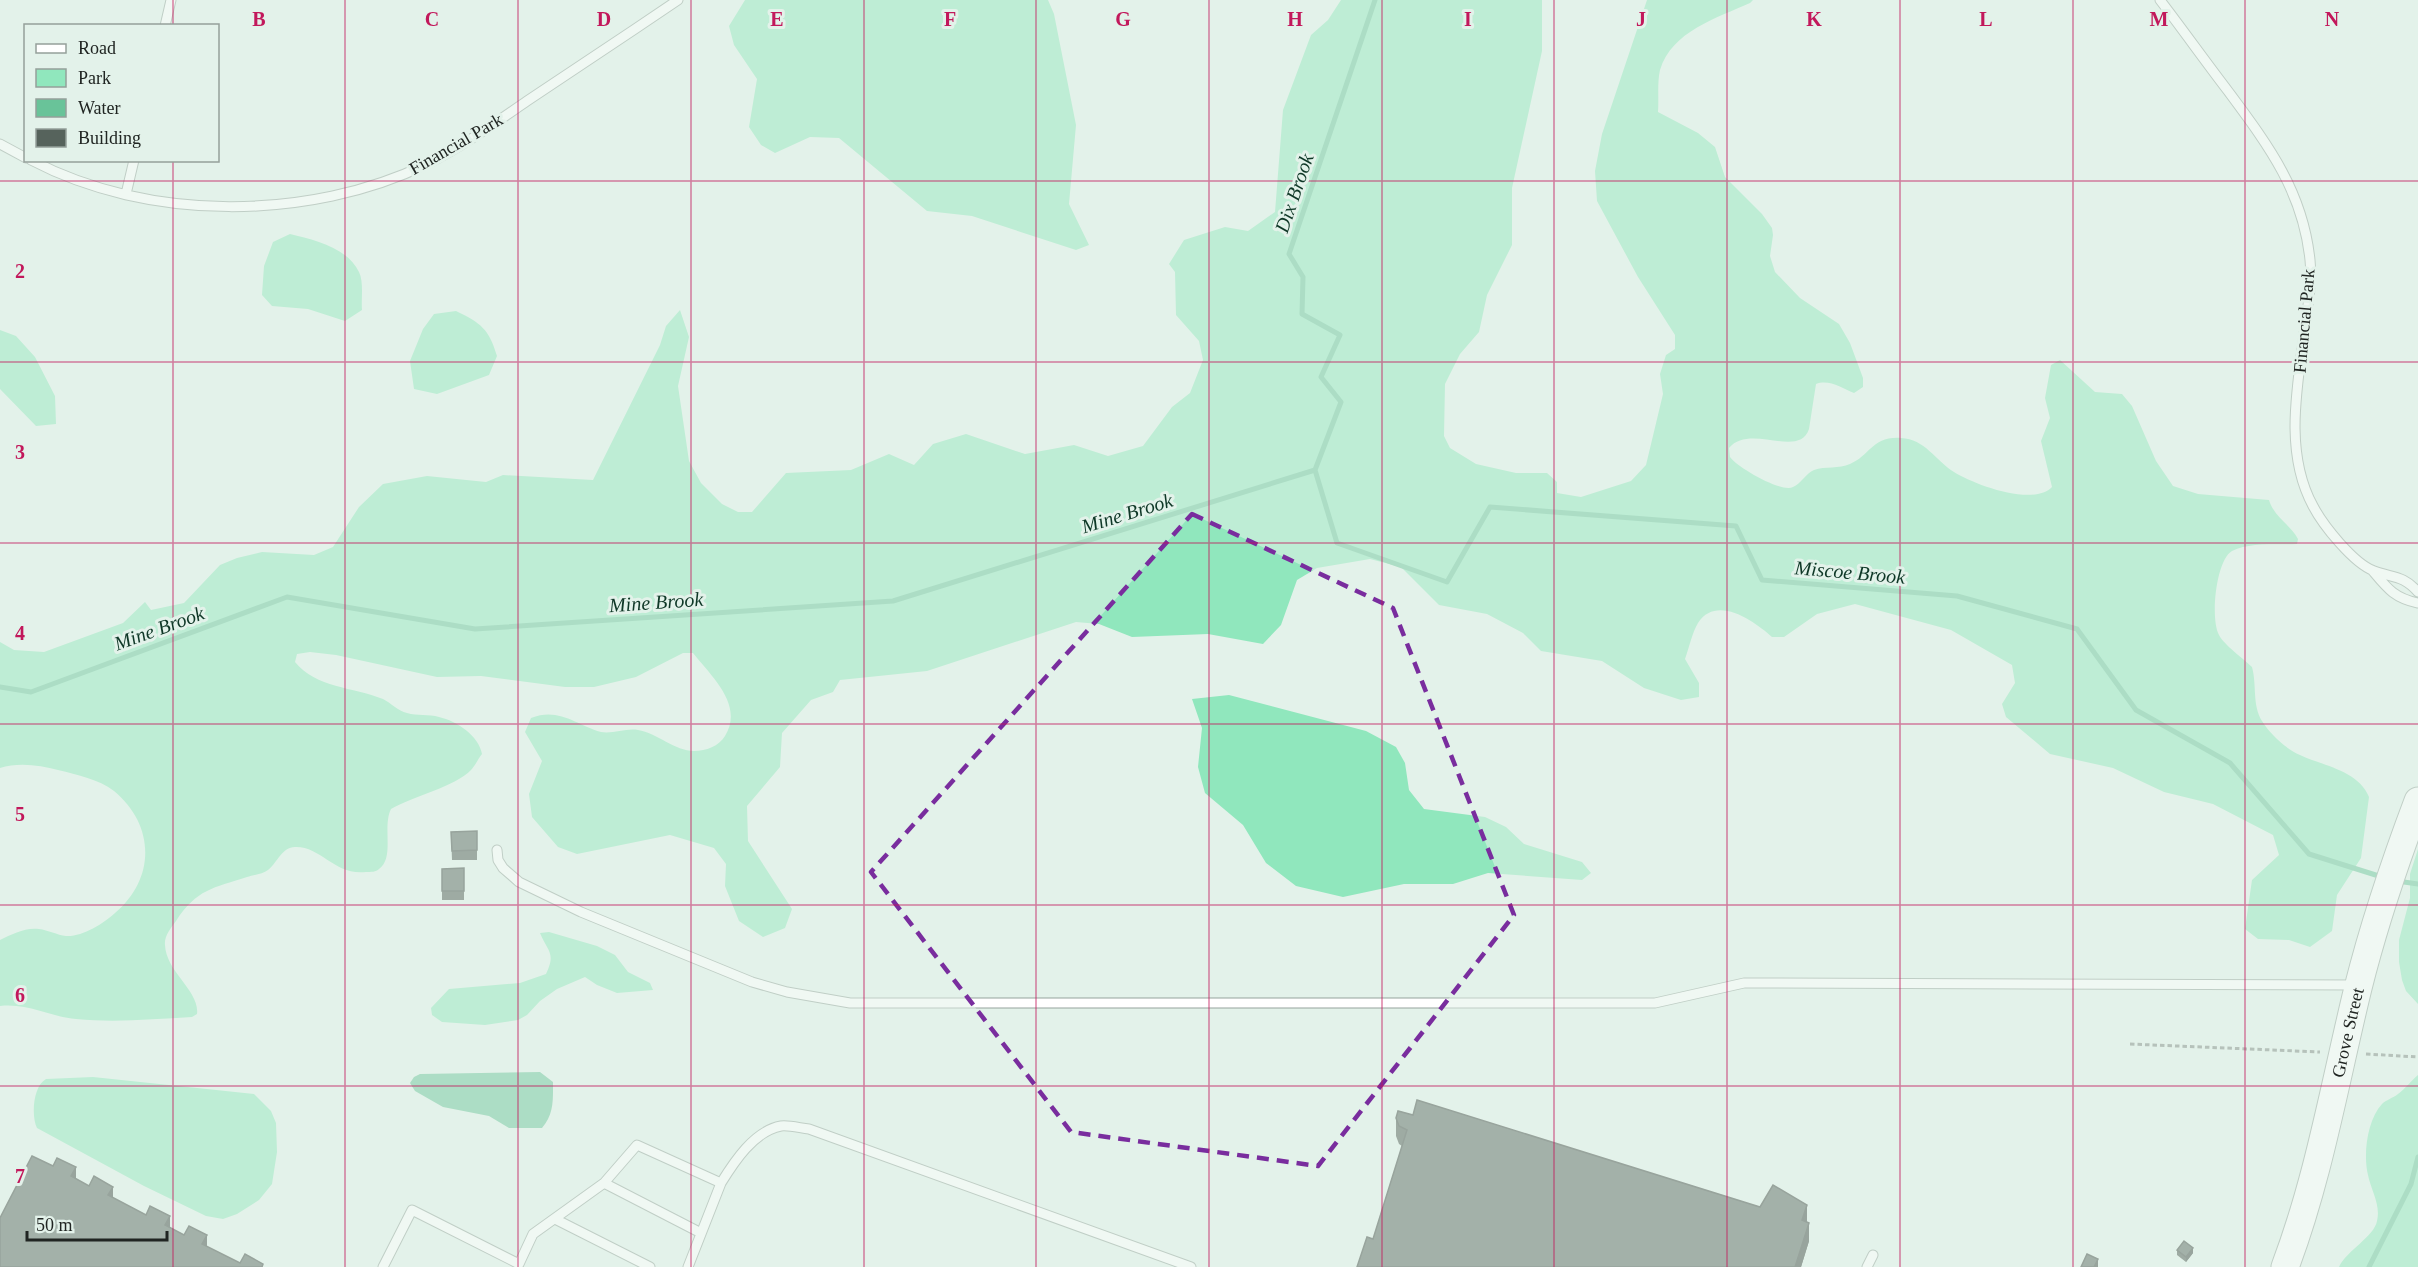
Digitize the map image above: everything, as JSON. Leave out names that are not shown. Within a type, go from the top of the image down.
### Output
[{"type":"main road","name":"Grove Street","points":[[2285,1267],[2296,1238],[2328,1123],[2358,986],[2389,879],[2418,801]]},
{"type":"lane","points":[[165,24],[171,0]]},
{"type":"lane","name":"Financial Park","points":[[35,162],[65,176],[126,194],[187,204],[244,206],[307,202],[366,188],[428,164],[456,148],[678,0]]},
{"type":"lane","name":"Financial Park","points":[[2160,0],[2264,140],[2287,177],[2295,197],[2306,238],[2311,280],[2295,408],[2300,469],[2305,492],[2326,527],[2347,550],[2372,570],[2399,576],[2418,591]]},
{"type":"lane","points":[[0,144],[24,157]]},
{"type":"lane","points":[[126,194],[134,162]]},
{"type":"lane","points":[[2372,570],[2389,591],[2403,600],[2418,603]]},
{"type":"lane","points":[[497,850],[498,860],[503,868],[519,882],[581,912],[752,982],[787,992],[850,1003],[1655,1003],[1744,983],[2358,986]]},
{"type":"lane","points":[[688,1267],[721,1183],[736,1159],[754,1139],[781,1126],[809,1129],[1191,1267]]},
{"type":"lane","points":[[383,1267],[412,1210],[522,1265],[533,1234],[604,1183],[637,1145],[721,1183]]},
{"type":"lane","points":[[604,1183],[702,1233]]},
{"type":"lane","points":[[555,1219],[650,1267]]},
{"type":"lane","points":[[1867,1267],[1873,1255]]},
{"type":"path","points":[[2130,1044],[2418,1057]]},
{"type":"highlighted area","points":[[1192,514],[1393,608],[1514,915],[1318,1166],[1071,1132],[871,872]]},
{"type":"green space","points":[[745,0],[1048,0],[1054,14],[1076,125],[1069,204],[1089,245],[1076,250],[972,216],[927,211],[839,138],[810,137],[775,153],[761,145],[749,127],[757,79],[734,45],[729,26]]},
{"type":"green space","points":[[1341,0],[1542,0],[1542,51],[1512,188],[1512,245],[1487,295],[1479,332],[1460,354],[1445,384],[1444,436],[1450,448],[1476,464],[1516,473],[1547,473],[1557,482],[1557,493],[1581,497],[1631,481],[1646,465],[1663,394],[1660,374],[1666,355],[1675,349],[1675,335],[1638,277],[1597,201],[1595,171],[1602,134],[1647,0],[1753,0],[1697,28],[1674,45],[1660,70],[1658,112],[1698,133],[1715,147],[1725,177],[1762,214],[1772,228],[1770,256],[1775,272],[1800,298],[1839,324],[1850,343],[1863,378],[1863,387],[1854,393],[1831,383],[1816,384],[1809,429],[1804,437],[1785,442],[1761,439],[1738,441],[1729,448],[1730,457],[1741,467],[1760,478],[1787,488],[1796,486],[1814,470],[1850,464],[1857,461],[1877,443],[1891,438],[1901,438],[1917,442],[1954,472],[1975,482],[2003,492],[2031,495],[2043,493],[2052,487],[2041,441],[2050,418],[2045,398],[2051,365],[2060,360],[2095,392],[2122,394],[2132,406],[2156,461],[2173,486],[2198,494],[2269,500],[2271,506],[2295,534],[2298,539],[2297,544],[2247,546],[2232,551],[2226,557],[2218,577],[2216,590],[2216,627],[2225,643],[2252,667],[2257,708],[2269,731],[2295,752],[2348,775],[2364,788],[2369,797],[2361,858],[2337,895],[2332,931],[2310,947],[2289,940],[2258,939],[2245,929],[2252,880],[2279,855],[2273,835],[2213,804],[2164,792],[2113,768],[2050,754],[2006,717],[2002,704],[2015,683],[2012,665],[1951,630],[1855,604],[1817,614],[1784,637],[1772,637],[1746,618],[1725,611],[1715,611],[1706,615],[1698,623],[1685,659],[1699,683],[1699,697],[1681,700],[1644,688],[1602,661],[1541,651],[1523,633],[1487,614],[1439,605],[1401,567],[1370,559],[1317,568],[1297,580],[1281,625],[1263,644],[1208,634],[1132,637],[1099,624],[1076,622],[927,671],[840,680],[833,692],[811,700],[782,733],[780,767],[747,806],[748,841],[792,909],[785,928],[763,937],[739,921],[725,886],[726,864],[714,848],[670,835],[577,854],[558,847],[532,817],[529,794],[542,761],[525,732],[531,718],[541,715],[559,716],[601,732],[638,730],[687,750],[708,749],[722,740],[730,725],[731,713],[728,702],[716,682],[693,653],[683,653],[636,677],[594,687],[565,687],[481,676],[437,677],[336,655],[310,652],[297,654],[295,662],[304,671],[324,682],[383,699],[404,712],[435,716],[453,722],[472,735],[482,754],[464,776],[391,809],[386,858],[384,864],[376,871],[345,870],[313,851],[295,847],[283,852],[266,871],[215,887],[191,902],[168,932],[165,945],[171,964],[197,1006],[197,1014],[192,1017],[105,1021],[66,1018],[20,1006],[0,1006],[0,940],[29,929],[72,936],[98,925],[115,913],[138,884],[144,868],[145,852],[143,835],[137,819],[127,805],[108,787],[88,778],[44,767],[22,765],[0,768],[0,642],[14,650],[44,652],[123,623],[145,602],[151,610],[184,603],[220,565],[237,558],[262,552],[314,555],[333,547],[359,507],[383,484],[427,476],[486,482],[503,475],[593,480],[660,345],[666,326],[680,310],[689,337],[678,386],[689,461],[701,483],[722,504],[738,512],[752,512],[786,473],[851,470],[889,454],[914,465],[933,444],[966,434],[1025,454],[1074,445],[1108,456],[1143,446],[1172,407],[1190,393],[1203,360],[1199,341],[1176,315],[1175,272],[1169,264],[1184,240],[1225,227],[1248,231],[1275,212],[1283,110],[1311,35],[1328,20]]},
{"type":"green space","points":[[290,234],[329,246],[347,256],[354,263],[361,281],[362,310],[345,321],[308,309],[272,306],[262,295],[264,266],[273,242]]},
{"type":"green space","points":[[456,311],[478,323],[491,339],[497,356],[489,375],[437,394],[414,389],[410,361],[423,329],[434,314]]},
{"type":"green space","points":[[0,330],[16,336],[35,357],[55,396],[56,424],[36,426],[0,389]]},
{"type":"green space","points":[[1229,695],[1366,731],[1396,747],[1405,763],[1409,790],[1424,809],[1485,817],[1506,827],[1524,844],[1582,862],[1591,873],[1582,880],[1488,873],[1453,884],[1404,884],[1343,897],[1296,886],[1266,863],[1243,825],[1205,793],[1198,767],[1202,728],[1192,699]]},
{"type":"green space","points":[[2418,849],[2418,1004],[2406,991],[2402,980],[2399,940],[2410,898],[2410,874]]},
{"type":"green space","points":[[549,932],[597,946],[615,955],[628,972],[650,983],[653,990],[617,993],[585,977],[557,989],[518,1020],[485,1025],[442,1022],[432,1015],[431,1008],[449,989],[520,983],[546,974],[551,957],[540,933]]},
{"type":"green space","points":[[2418,1075],[2418,1267],[2339,1267],[2371,1233],[2377,1221],[2377,1203],[2368,1175],[2366,1158],[2373,1119],[2382,1104],[2401,1092]]},
{"type":"green space","points":[[93,1077],[254,1094],[271,1111],[276,1123],[277,1152],[272,1184],[259,1200],[237,1214],[223,1219],[206,1216],[144,1186],[37,1128],[34,1102],[38,1088],[46,1079]]},
{"type":"water","points":[[540,1072],[553,1082],[551,1112],[542,1128],[509,1128],[489,1116],[443,1107],[415,1091],[410,1083],[420,1074]]},
{"type":"building","points":[[477,831],[477,850],[452,851],[451,832]]},
{"type":"building","points":[[464,868],[464,891],[442,891],[442,869]]},
{"type":"building","points":[[1417,1100],[1760,1207],[1773,1185],[1807,1205],[1802,1220],[1809,1223],[1795,1267],[1357,1267],[1367,1237],[1373,1239],[1407,1130],[1399,1126],[1396,1118],[1398,1111],[1413,1115]]},
{"type":"building","points":[[32,1156],[53,1166],[57,1158],[76,1167],[71,1176],[89,1186],[94,1176],[113,1187],[108,1195],[146,1215],[150,1206],[170,1216],[165,1225],[184,1235],[189,1226],[207,1235],[202,1244],[240,1263],[245,1254],[263,1264],[262,1267],[0,1267],[0,1218]]},
{"type":"building","points":[[2184,1241],[2193,1248],[2186,1257],[2177,1250]]},
{"type":"building","points":[[2087,1254],[2098,1259],[2094,1267],[2081,1267]]},
{"type":"waterway","name":"Dix Brook","points":[[1315,470],[1341,402],[1321,377],[1340,335],[1302,314],[1303,277],[1289,254],[1375,0]]},
{"type":"waterway","name":"Miscoe Brook","points":[[1315,470],[1337,543],[1447,582],[1490,507],[1736,526],[1762,580],[1957,596],[2077,629],[2136,710],[2230,763],[2309,854],[2382,877]]},
{"type":"waterway","name":"Mine Brook","points":[[0,687],[31,692],[287,597],[475,629],[893,601],[1315,470]]},
{"type":"waterway","name":"Miscoe Brook","points":[[2397,881],[2418,884]]},
{"type":"waterway","points":[[2369,1267],[2411,1184],[2418,1157]]}]
